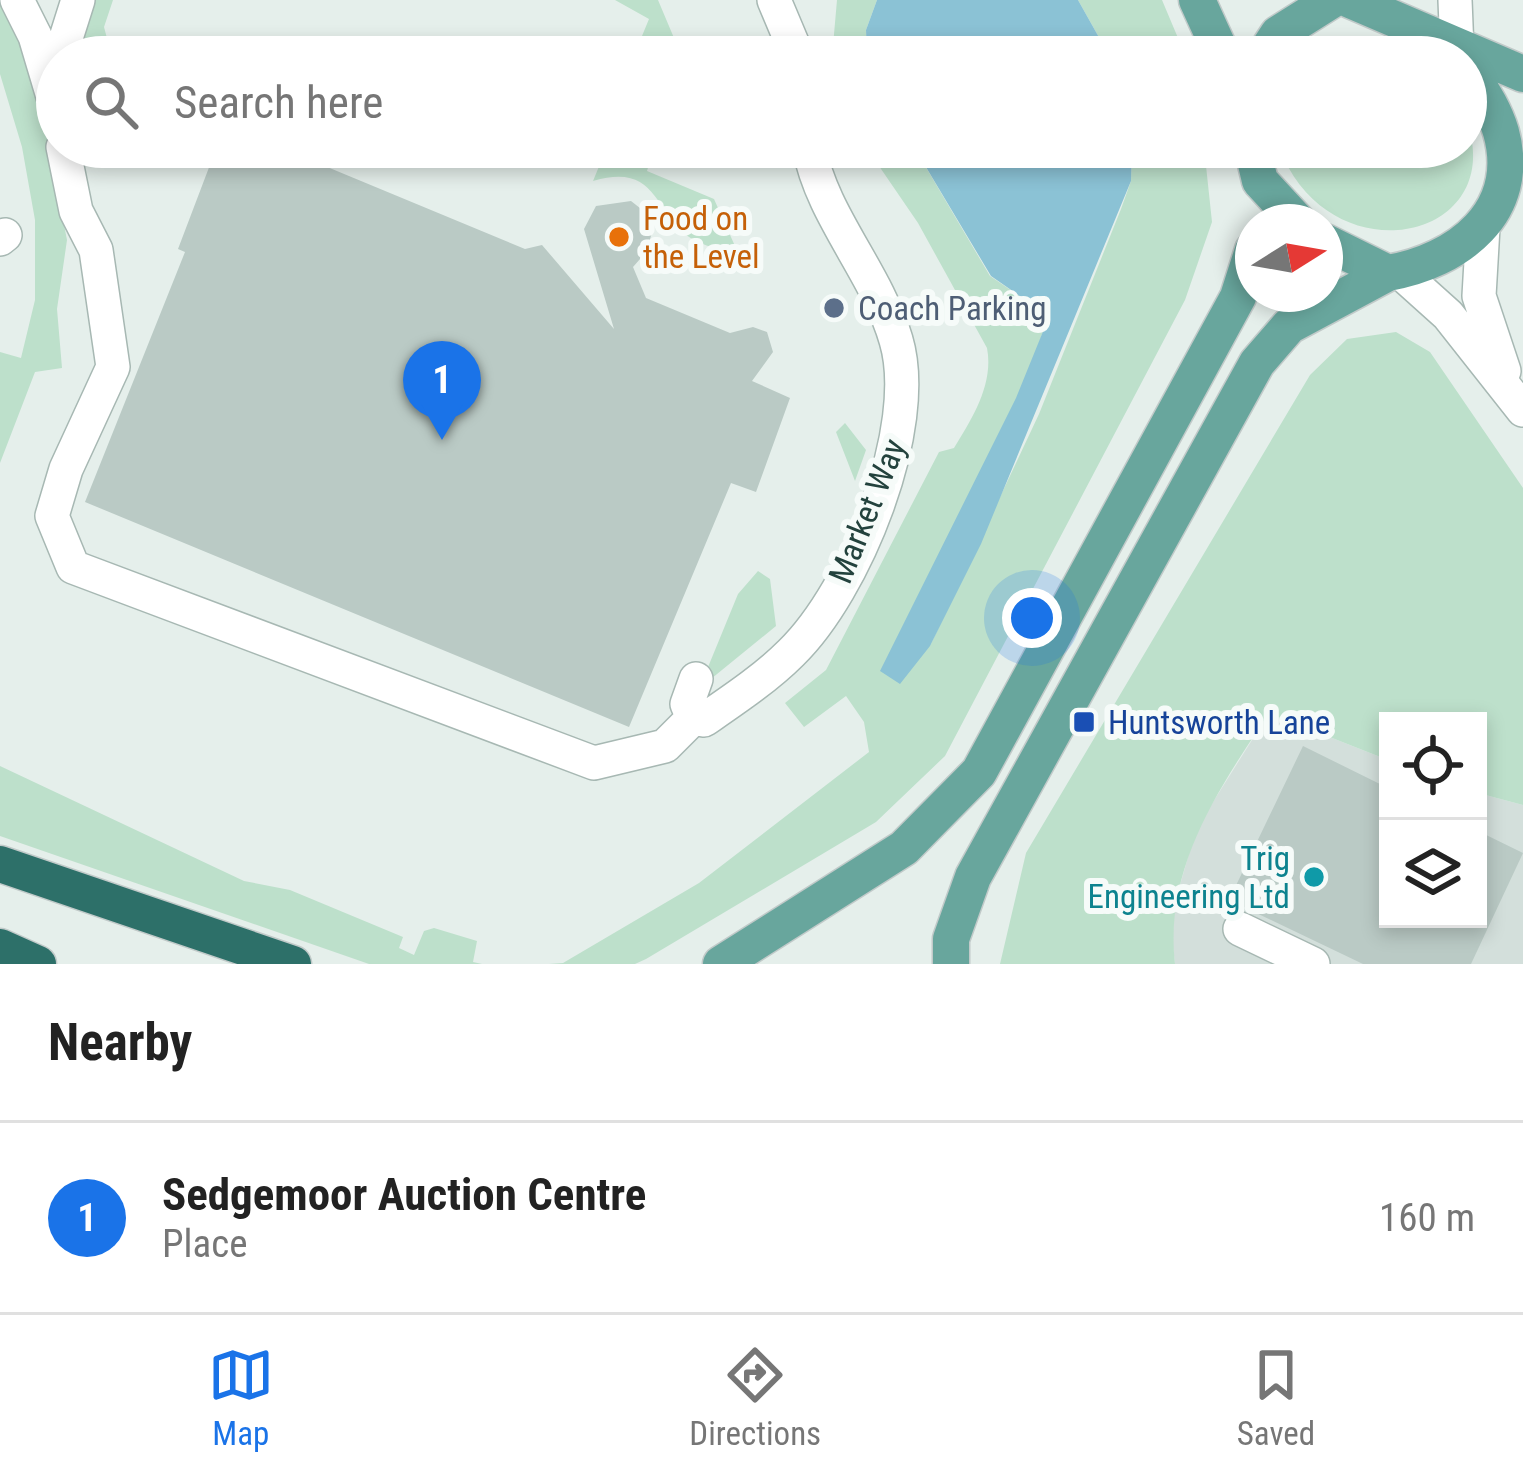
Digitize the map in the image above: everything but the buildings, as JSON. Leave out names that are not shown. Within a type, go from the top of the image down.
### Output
[{"type":"highway","points":[[0,865],[293,964]]},
{"type":"highway","points":[[0,947],[38,964]]},
{"type":"main road","points":[[1197,0],[1213,36]]},
{"type":"main road","points":[[1277,36],[1332,0]]},
{"type":"main road","points":[[1350,0],[1419,36]]},
{"type":"main road","points":[[1487,65],[1523,74]]},
{"type":"main road","points":[[951,964],[951,939],[973,877],[1256,363],[1289,326],[1394,272],[1454,251],[1500,215],[1502,135],[1487,107]]},
{"type":"main road","points":[[1256,168],[1257,204]]},
{"type":"main road","points":[[1259,168],[1285,204]]},
{"type":"main road","points":[[1343,250],[1394,272]]},
{"type":"main road","points":[[721,964],[904,848],[979,772],[1235,303]]},
{"type":"street","points":[[17,0],[36,39]]},
{"type":"street","points":[[69,36],[78,0]]},
{"type":"street","points":[[774,0],[789,36]]},
{"type":"street","points":[[1455,0],[1459,36]]},
{"type":"street","name":"Market Way","points":[[67,168],[76,212],[96,250],[113,367],[66,470],[52,516],[73,567],[594,763],[664,746],[792,652],[829,600],[861,542],[897,447],[905,409],[896,338],[873,281],[826,200],[816,168]]},
{"type":"street","points":[[1500,215],[1479,296],[1517,400]]},
{"type":"street","points":[[1394,272],[1448,315],[1517,400]]},
{"type":"street","points":[[696,679],[688,704],[709,712]]},
{"type":"street","points":[[1240,929],[1313,964]]},
{"type":"shaded area","points":[[1269,713],[1379,756],[1379,928],[1487,928],[1487,795],[1523,805],[1523,964],[1175,964],[1170,920],[1196,829]]},
{"type":"green space","points":[[0,0],[8,0],[30,52],[36,82],[36,168],[53,168],[67,240],[57,309],[62,368],[35,372],[0,463],[0,352],[21,358],[35,300],[35,220],[22,147],[0,74]]},
{"type":"green space","points":[[87,0],[113,0],[104,27],[106,36],[75,36]]},
{"type":"green space","points":[[615,0],[658,0],[673,36],[642,36],[649,19]]},
{"type":"green space","points":[[837,0],[877,0],[866,36],[834,36]]},
{"type":"green space","points":[[1078,0],[1162,0],[1177,36],[1098,36]]},
{"type":"green space","points":[[598,168],[648,168],[714,199],[739,255],[690,238],[640,182],[613,177],[593,181]]},
{"type":"green space","points":[[880,168],[926,168],[990,276],[1037,308],[1044,329],[930,646],[1039,414],[1121,209],[1131,168],[1206,168],[1212,222],[1185,300],[945,756],[876,822],[646,959],[635,964],[549,964],[563,963],[699,883],[869,752],[864,722],[846,696],[804,727],[785,703],[826,670],[939,452],[954,448],[984,388],[987,348],[918,223]]},
{"type":"green space","points":[[1291,168],[1471,168],[1463,194],[1440,217],[1408,229],[1372,229],[1343,219],[1343,204],[1321,204],[1303,189]]},
{"type":"green space","points":[[1396,332],[1430,352],[1523,488],[1523,805],[1487,795],[1487,712],[1379,712],[1379,756],[1269,713],[1214,801],[1186,863],[1174,929],[1175,964],[1000,964],[1026,853],[1310,375],[1347,339]]},
{"type":"green space","points":[[845,423],[866,450],[855,481],[836,432]]},
{"type":"green space","points":[[758,571],[770,579],[776,626],[706,683],[706,672],[738,594]]},
{"type":"green space","points":[[0,766],[244,881],[290,890],[403,937],[399,948],[414,955],[424,931],[434,928],[477,941],[473,962],[482,964],[369,964],[0,836]]},
{"type":"water","points":[[877,0],[1078,0],[1098,36],[866,36]]},
{"type":"water","points":[[927,168],[1131,168],[1131,181],[981,544],[930,646],[900,684],[880,671],[1016,398],[1044,329],[1037,308],[991,276]]},
{"type":"place","name":"Food on the Level","points":[[619,237]]},
{"type":"place","name":"Coach Parking","points":[[834,308]]},
{"type":"place","name":"Sedgemoor Auction Centre","points":[[442,440]]},
{"type":"place","name":"Huntsworth Lane","points":[[1084,722]]},
{"type":"place","name":"Trig Engineering Ltd","points":[[1314,877]]}]
